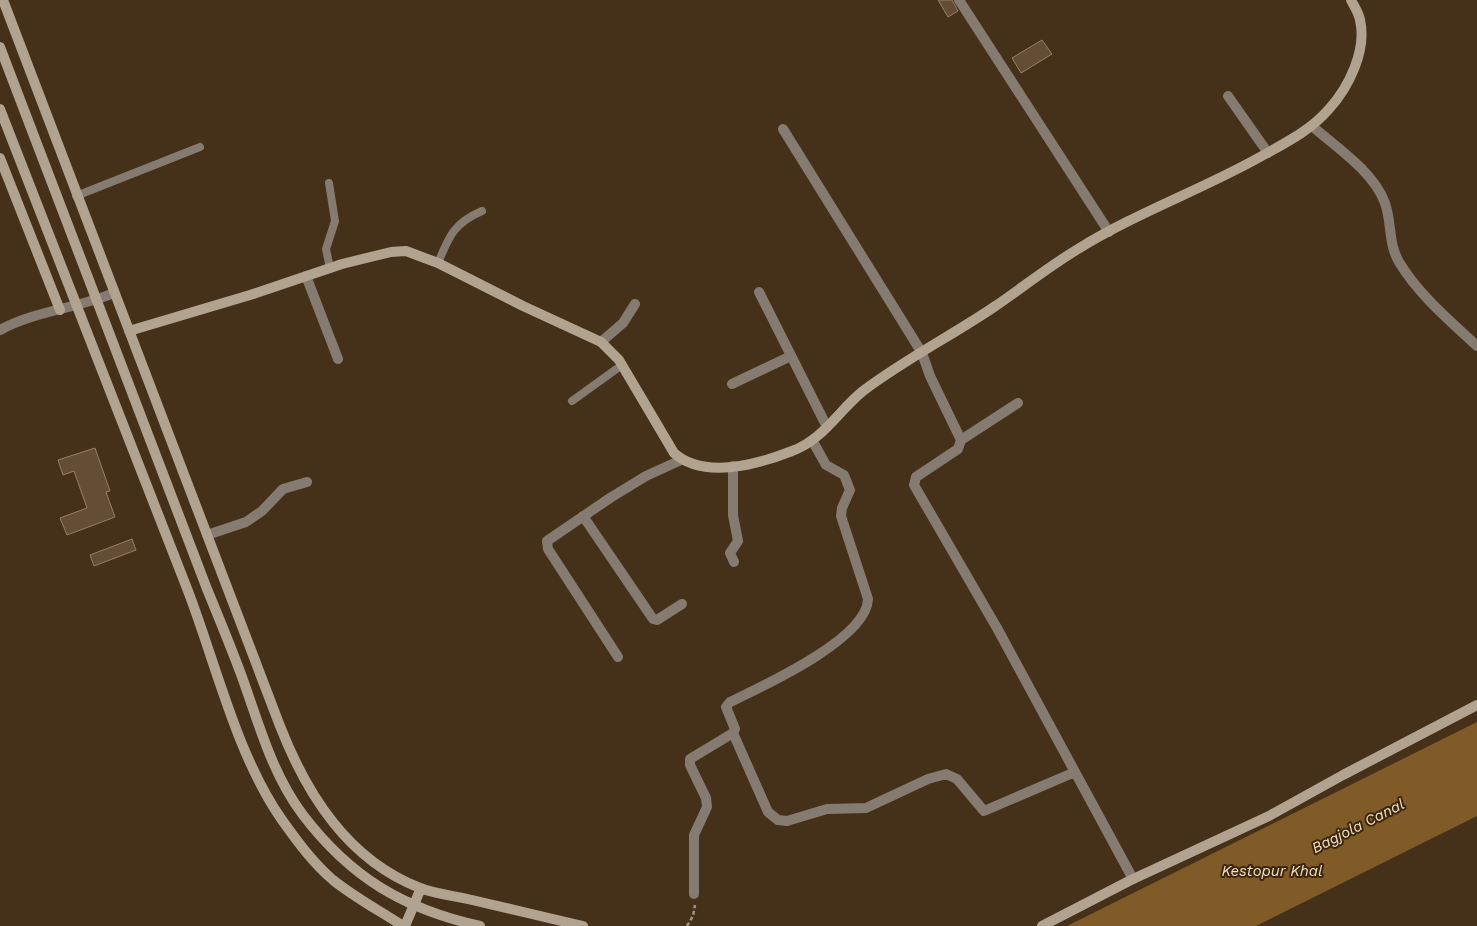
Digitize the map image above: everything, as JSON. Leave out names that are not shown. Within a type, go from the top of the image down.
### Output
[{"type":"street","points":[[3,0],[76,196],[289,750],[312,795],[343,836],[361,853],[392,874],[421,888],[583,926]]},
{"type":"street","points":[[959,0],[1109,232]]},
{"type":"street","points":[[129,331],[330,268],[390,252],[406,251],[438,263],[523,306],[601,342],[622,365],[674,453],[681,460],[688,464],[714,467],[760,461],[794,450],[812,440],[828,427],[861,393],[994,307],[1057,262],[1109,232],[1268,153],[1312,126],[1330,108],[1344,88],[1361,48],[1360,19],[1350,0]]},
{"type":"street","points":[[0,47],[242,676],[262,736],[282,781],[301,813],[343,860],[388,894],[413,906],[480,926]]},
{"type":"street","points":[[1228,96],[1268,153]]},
{"type":"street","points":[[0,108],[79,306],[192,603],[236,727],[263,787],[280,818],[316,863],[335,881],[404,926],[421,888]]},
{"type":"street","points":[[1312,126],[1365,173],[1380,192],[1386,206],[1390,240],[1399,261],[1431,303],[1477,346]]},
{"type":"street","points":[[783,129],[922,353],[930,376],[961,440]]},
{"type":"street","points":[[0,158],[60,310]]},
{"type":"street","points":[[306,276],[338,359]]},
{"type":"street","points":[[759,292],[828,427]]},
{"type":"street","points":[[0,330],[30,318],[79,306],[114,293]]},
{"type":"street","points":[[601,342],[623,323],[635,304]]},
{"type":"street","points":[[732,384],[791,356]]},
{"type":"street","points":[[1018,403],[961,440],[958,449],[916,478],[914,486],[996,628],[1133,879]]},
{"type":"street","points":[[812,440],[826,465],[844,476],[850,490],[842,508],[841,516],[868,599],[868,608],[860,621],[808,661],[730,702],[726,707],[735,729],[734,733],[768,812],[778,820],[788,821],[827,809],[866,808],[928,779],[946,774],[957,779],[984,811],[1075,772]]},
{"type":"street","points":[[618,657],[546,544],[549,539],[646,476],[681,460]]},
{"type":"street","points":[[733,466],[733,514],[738,541],[730,553],[734,562]]},
{"type":"street","points":[[207,535],[246,522],[262,511],[283,489],[307,482]]},
{"type":"street","points":[[583,516],[653,619],[657,620],[682,604]]},
{"type":"street","points":[[1042,926],[1133,879],[1269,816],[1477,705]]},
{"type":"street","points":[[694,894],[694,835],[707,807],[706,798],[690,765],[690,759],[734,733]]},
{"type":"lane","points":[[76,196],[200,148]]},
{"type":"lane","points":[[329,183],[335,221],[326,249],[330,268]]},
{"type":"lane","points":[[438,263],[448,240],[457,226],[463,220],[482,212]]},
{"type":"lane","points":[[572,401],[622,365]]},
{"type":"path","points":[[687,926],[693,916],[694,894]]},
{"type":"water","name":"Kestopur Khal","points":[[1477,722],[1477,816],[1256,926],[1067,926]]},
{"type":"building","points":[[938,0],[952,0],[958,11],[948,17]]},
{"type":"building","points":[[1042,40],[1052,54],[1021,73],[1012,58]]},
{"type":"building","points":[[95,448],[110,491],[106,492],[115,517],[67,535],[60,518],[87,508],[74,471],[63,475],[58,460]]},
{"type":"building","points":[[132,539],[136,550],[94,566],[90,555]]},
{"type":"water label","name":"Bagjola Canal","points":[[1358,826]]}]
